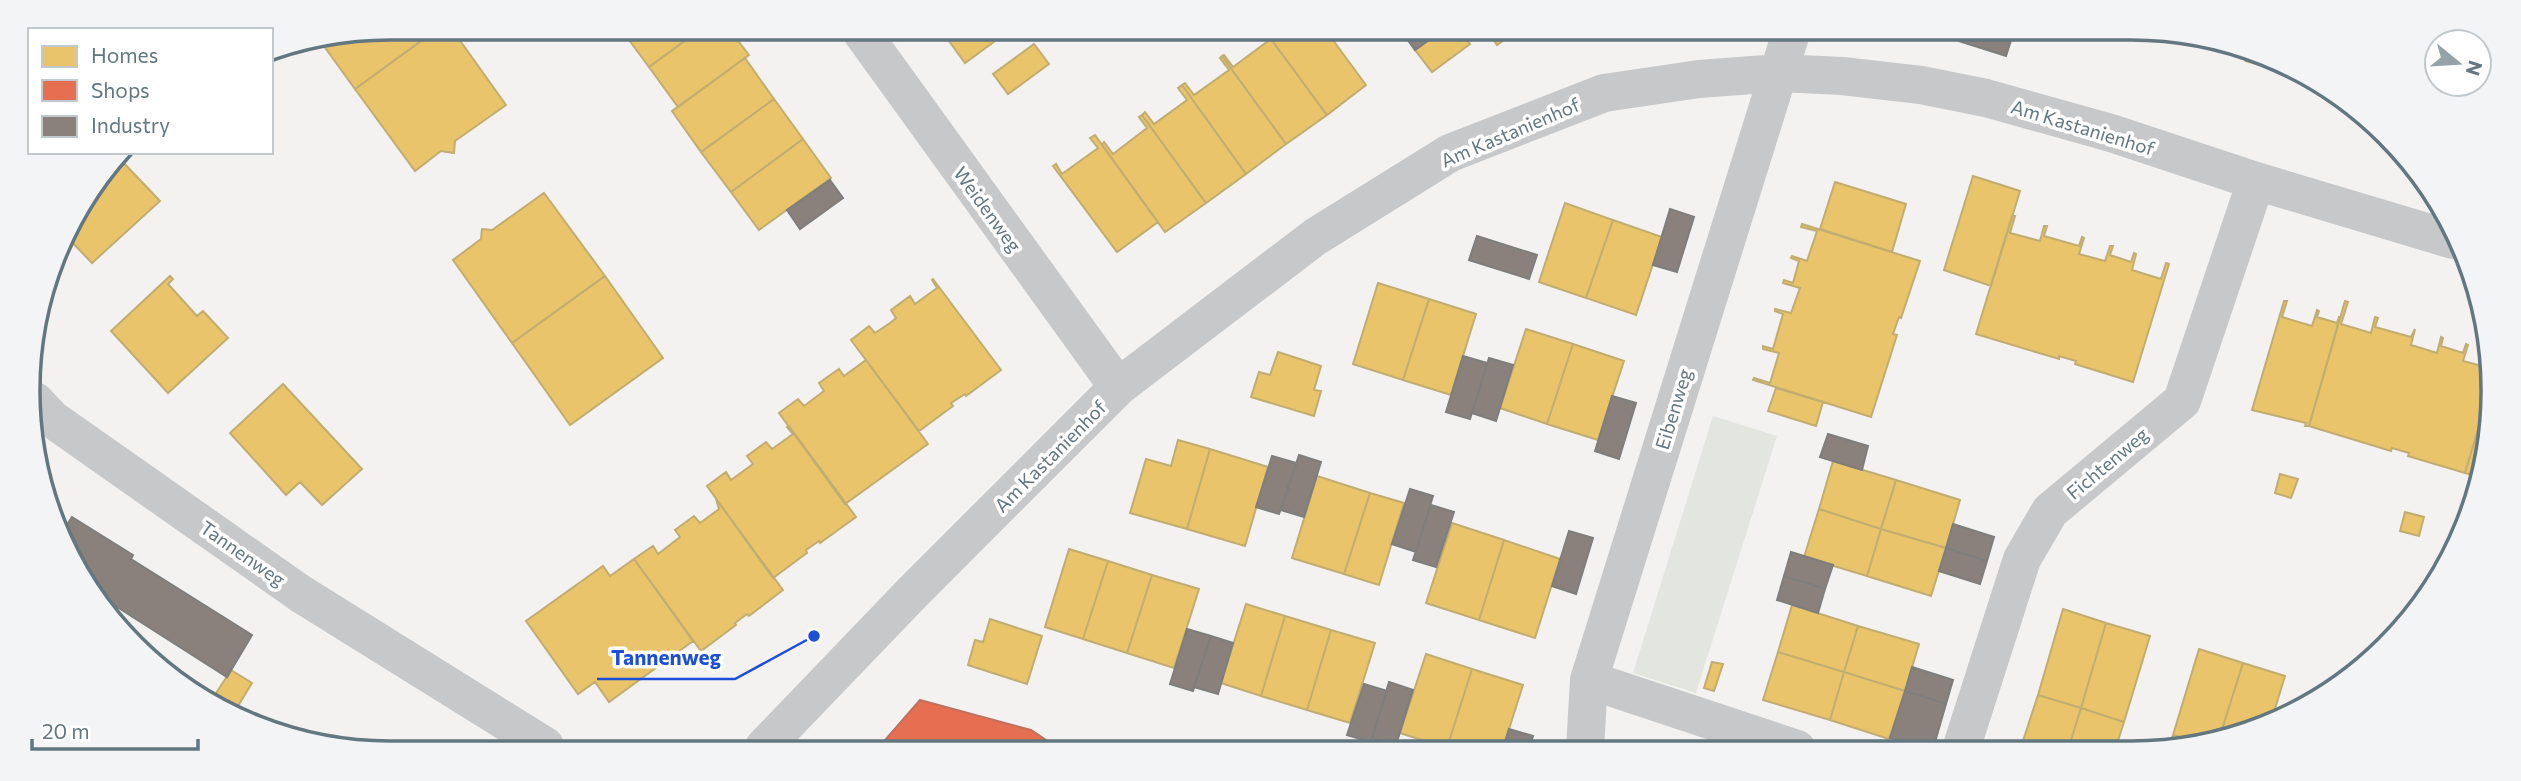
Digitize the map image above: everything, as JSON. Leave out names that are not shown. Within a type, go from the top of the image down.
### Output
[{"type":"street","name":"Weidenweg","points":[[867,40],[1118,387]]},
{"type":"street","name":"Eibenweg","points":[[1585,741],[1589,680],[1789,40]]},
{"type":"street","name":"Am Kastanienhof","points":[[770,741],[913,592],[1118,387],[1315,237],[1450,153],[1604,93],[1699,79],[1779,73],[1842,76],[1921,85],[1986,98],[2110,133],[2256,181],[2446,238]]},
{"type":"street","name":"Fichtenweg","points":[[1964,741],[2022,559],[2050,511],[2182,401],[2256,181]]},
{"type":"street","name":"Tannenweg","points":[[42,420],[301,594],[537,741]]},
{"type":"street","points":[[1589,680],[1773,741]]},
{"type":"shaded area","points":[[1713,416],[1777,436],[1696,693],[1633,673]]},
{"type":"building: Homes","points":[[422,40],[355,89],[324,47],[368,41]]},
{"type":"building: Homes","points":[[422,40],[460,40],[506,105],[455,141],[454,153],[441,151],[415,171],[355,89]]},
{"type":"building: Homes","points":[[629,40],[686,40],[649,67]]},
{"type":"building: Homes","points":[[686,40],[737,40],[749,55],[678,107],[649,67]]},
{"type":"building: Homes","points":[[948,40],[996,40],[965,63]]},
{"type":"building: Homes","points":[[1272,40],[1327,115],[1286,144],[1222,56],[1224,55],[1233,67]]},
{"type":"building: Homes","points":[[1272,40],[1333,40],[1366,85],[1327,115]]},
{"type":"building: Homes","points":[[1429,40],[1467,40],[1470,44],[1432,72],[1415,50]]},
{"type":"building: Homes","points":[[1034,44],[1049,64],[1008,94],[993,74]]},
{"type":"building: Homes","points":[[1222,56],[1286,144],[1246,174],[1182,85],[1185,83],[1194,95],[1229,70],[1220,58]]},
{"type":"building: Homes","points":[[745,58],[774,99],[701,152],[672,111]]},
{"type":"building: Homes","points":[[1182,85],[1246,174],[1206,203],[1142,115],[1145,112],[1154,124],[1187,100],[1178,88]]},
{"type":"building: Homes","points":[[774,99],[803,139],[731,192],[701,152]]},
{"type":"building: Homes","points":[[1142,115],[1206,203],[1165,232],[1102,145],[1104,142],[1113,154],[1147,128],[1139,117]]},
{"type":"building: Homes","points":[[1095,135],[1158,222],[1117,252],[1053,166],[1056,164],[1062,174],[1098,148],[1090,138]]},
{"type":"building: Homes","points":[[803,139],[831,178],[759,230],[731,192]]},
{"type":"building: Homes","points":[[124,163],[160,201],[92,263],[73,243],[99,196]]},
{"type":"building: Homes","points":[[1973,176],[2020,191],[1991,286],[1944,270]]},
{"type":"building: Homes","points":[[1835,182],[1906,204],[1892,252],[1820,229]]},
{"type":"building: Homes","points":[[544,193],[605,276],[512,343],[453,260],[481,239],[482,229],[492,230]]},
{"type":"building: Homes","points":[[1565,203],[1613,220],[1586,298],[1539,282]]},
{"type":"building: Homes","points":[[2012,216],[2015,216],[2010,233],[2040,241],[2044,226],[2047,226],[2044,236],[2079,246],[2082,237],[2084,238],[2079,254],[2105,261],[2110,246],[2113,246],[2110,255],[2131,262],[2134,253],[2136,254],[2132,270],[2161,279],[2166,263],[2169,264],[2133,382],[2075,364],[2076,361],[2059,356],[2059,359],[1976,334]]},
{"type":"building: Homes","points":[[1613,220],[1662,237],[1636,315],[1586,298]]},
{"type":"building: Homes","points":[[1802,224],[1920,261],[1893,334],[1897,335],[1871,417],[1753,380],[1754,378],[1770,383],[1779,353],[1763,349],[1763,346],[1773,349],[1783,314],[1775,309],[1791,313],[1800,288],[1783,283],[1784,280],[1793,283],[1799,261],[1791,258],[1792,256],[1807,261],[1817,231],[1801,227]]},
{"type":"building: Homes","points":[[170,276],[173,279],[168,284],[197,316],[203,311],[228,338],[168,393],[111,331]]},
{"type":"building: Homes","points":[[605,276],[663,358],[570,425],[512,343]]},
{"type":"building: Homes","points":[[933,279],[1001,370],[966,396],[965,394],[951,403],[953,406],[919,431],[851,340],[869,326],[875,333],[890,323],[896,318],[891,310],[910,296],[915,304],[937,288]]},
{"type":"building: Homes","points":[[1378,283],[1429,299],[1403,380],[1353,364]]},
{"type":"building: Homes","points":[[1429,299],[1476,314],[1451,395],[1403,380]]},
{"type":"building: Homes","points":[[2284,301],[2287,301],[2282,317],[2312,326],[2317,310],[2317,317],[2337,323],[2340,317],[2309,426],[2252,410]]},
{"type":"building: Homes","points":[[2345,301],[2348,302],[2341,324],[2371,333],[2375,317],[2378,318],[2375,327],[2411,337],[2415,329],[2411,345],[2437,353],[2441,337],[2441,346],[2463,353],[2466,344],[2468,345],[2463,361],[2480,365],[2479,427],[2465,473],[2408,456],[2409,453],[2392,448],[2391,451],[2309,426]]},
{"type":"building: Homes","points":[[1526,329],[1573,344],[1547,424],[1500,408]]},
{"type":"building: Homes","points":[[1573,344],[1624,361],[1598,440],[1547,424]]},
{"type":"building: Homes","points":[[1278,352],[1321,366],[1314,390],[1321,391],[1314,416],[1251,397],[1259,372],[1270,375]]},
{"type":"building: Homes","points":[[866,360],[928,444],[845,504],[779,413],[798,399],[804,406],[824,391],[819,383],[839,369],[844,376]]},
{"type":"building: Homes","points":[[283,384],[362,469],[322,505],[300,482],[286,495],[230,433]]},
{"type":"building: Homes","points":[[1776,388],[1823,402],[1816,426],[1768,411]]},
{"type":"building: Homes","points":[[789,426],[856,517],[806,550],[807,553],[773,578],[707,486],[726,472],[731,480],[753,464],[747,456],[766,442],[772,449],[793,434],[787,427]]},
{"type":"building: Homes","points":[[2479,427],[2470,474],[2465,473]]},
{"type":"building: Homes","points":[[1178,440],[1210,449],[1187,529],[1130,513],[1146,459],[1171,466]]},
{"type":"building: Homes","points":[[1210,449],[1268,467],[1245,546],[1187,529]]},
{"type":"building: Homes","points":[[1833,461],[1896,480],[1881,529],[1819,509]]},
{"type":"building: Homes","points":[[2280,474],[2298,479],[2291,498],[2275,493]]},
{"type":"building: Homes","points":[[1317,476],[1370,493],[1344,574],[1292,558]]},
{"type":"building: Homes","points":[[1896,480],[1960,500],[1946,548],[1881,529]]},
{"type":"building: Homes","points":[[1370,493],[1404,503],[1379,585],[1344,574]]},
{"type":"building: Homes","points":[[716,499],[783,590],[749,616],[747,614],[701,651],[634,559],[653,546],[658,554],[680,537],[675,530],[694,516],[700,523],[719,509]]},
{"type":"building: Homes","points":[[1819,509],[1881,529],[1867,576],[1804,557]]},
{"type":"building: Homes","points":[[2405,512],[2424,517],[2419,536],[2400,531]]},
{"type":"building: Homes","points":[[1452,523],[1504,540],[1479,620],[1426,603]]},
{"type":"building: Homes","points":[[1881,529],[1946,548],[1931,596],[1867,576]]},
{"type":"building: Homes","points":[[1504,540],[1560,559],[1535,638],[1479,620]]},
{"type":"building: Homes","points":[[1069,549],[1108,561],[1083,639],[1045,627]]},
{"type":"building: Homes","points":[[634,559],[693,641],[609,702],[595,682],[578,694],[526,621],[603,566],[610,576]]},
{"type":"building: Homes","points":[[1108,561],[1152,575],[1127,653],[1083,639]]},
{"type":"building: Homes","points":[[1152,575],[1199,589],[1174,668],[1127,653]]},
{"type":"building: Homes","points":[[1246,604],[1285,616],[1261,696],[1221,683]]},
{"type":"building: Homes","points":[[1792,605],[1858,626],[1844,672],[1778,652]]},
{"type":"building: Homes","points":[[2063,609],[2106,623],[2081,708],[2038,695]]},
{"type":"building: Homes","points":[[1285,616],[1331,630],[1307,710],[1261,696]]},
{"type":"building: Homes","points":[[990,619],[1042,636],[1027,684],[968,665],[975,640],[983,642]]},
{"type":"building: Homes","points":[[2106,623],[2150,636],[2124,722],[2081,708]]},
{"type":"building: Homes","points":[[1858,626],[1919,644],[1905,691],[1844,672]]},
{"type":"building: Homes","points":[[1331,630],[1375,643],[1350,723],[1307,710]]},
{"type":"building: Homes","points":[[2199,649],[2243,663],[2222,729],[2181,737],[2173,735]]},
{"type":"building: Homes","points":[[1778,652],[1844,672],[1830,720],[1763,700]]},
{"type":"building: Homes","points":[[1426,654],[1472,669],[1449,741],[1425,741],[1400,733]]},
{"type":"building: Homes","points":[[1712,662],[1723,664],[1714,691],[1704,688]]},
{"type":"building: Homes","points":[[2243,663],[2285,676],[2275,710],[2222,729]]},
{"type":"building: Homes","points":[[1472,669],[1523,685],[1505,741],[1449,741]]},
{"type":"building: Homes","points":[[231,670],[252,683],[238,706],[215,694]]},
{"type":"building: Homes","points":[[1844,672],[1905,691],[1889,739],[1830,720]]},
{"type":"building: Homes","points":[[2038,695],[2081,708],[2071,741],[2023,741]]},
{"type":"building: Homes","points":[[2081,708],[2124,722],[2118,741],[2071,741]]},
{"type":"building: Shops","points":[[920,700],[1031,730],[1048,741],[884,741]]},
{"type":"building: Industry","points":[[1408,40],[1429,40],[1415,50]]},
{"type":"building: Industry","points":[[1959,40],[2011,40],[2006,56]]},
{"type":"building: Industry","points":[[830,180],[843,198],[800,229],[787,210]]},
{"type":"building: Industry","points":[[1670,209],[1694,217],[1677,272],[1653,265]]},
{"type":"building: Industry","points":[[1477,236],[1537,255],[1529,279],[1469,260]]},
{"type":"building: Industry","points":[[1463,356],[1487,363],[1470,419],[1446,412]]},
{"type":"building: Industry","points":[[1489,358],[1513,365],[1496,421],[1472,413]]},
{"type":"building: Industry","points":[[1612,396],[1636,403],[1619,459],[1595,451]]},
{"type":"building: Industry","points":[[1828,434],[1868,446],[1862,470],[1820,457]]},
{"type":"building: Industry","points":[[1299,455],[1321,462],[1304,517],[1281,510]]},
{"type":"building: Industry","points":[[1272,456],[1296,463],[1279,514],[1256,507]]},
{"type":"building: Industry","points":[[1410,489],[1433,496],[1416,552],[1392,544]]},
{"type":"building: Industry","points":[[1431,505],[1454,512],[1436,567],[1413,560]]},
{"type":"building: Industry","points":[[72,517],[133,555],[131,559],[252,635],[227,677],[114,605],[87,566],[67,525]]},
{"type":"building: Industry","points":[[1953,524],[1994,537],[1987,561],[1946,548]]},
{"type":"building: Industry","points":[[1569,531],[1593,538],[1576,594],[1552,586]]},
{"type":"building: Industry","points":[[1946,548],[1987,561],[1980,584],[1939,571]]},
{"type":"building: Industry","points":[[1791,552],[1833,565],[1825,589],[1784,576]]},
{"type":"building: Industry","points":[[1784,576],[1825,589],[1818,613],[1777,600]]},
{"type":"building: Industry","points":[[1187,629],[1211,636],[1193,691],[1170,684]]},
{"type":"building: Industry","points":[[1211,636],[1233,643],[1218,694],[1194,687]]},
{"type":"building: Industry","points":[[1912,667],[1953,680],[1946,704],[1905,691]]},
{"type":"building: Industry","points":[[1389,682],[1413,690],[1397,741],[1372,738]]},
{"type":"building: Industry","points":[[1364,684],[1387,691],[1371,741],[1347,735]]},
{"type":"building: Industry","points":[[1905,691],[1946,704],[1935,741],[1902,741],[1890,738]]},
{"type":"building: Industry","points":[[1509,729],[1533,736],[1531,741],[1505,741]]},
{"type":"place","name":"Tannenweg","points":[[814,636]]}]
